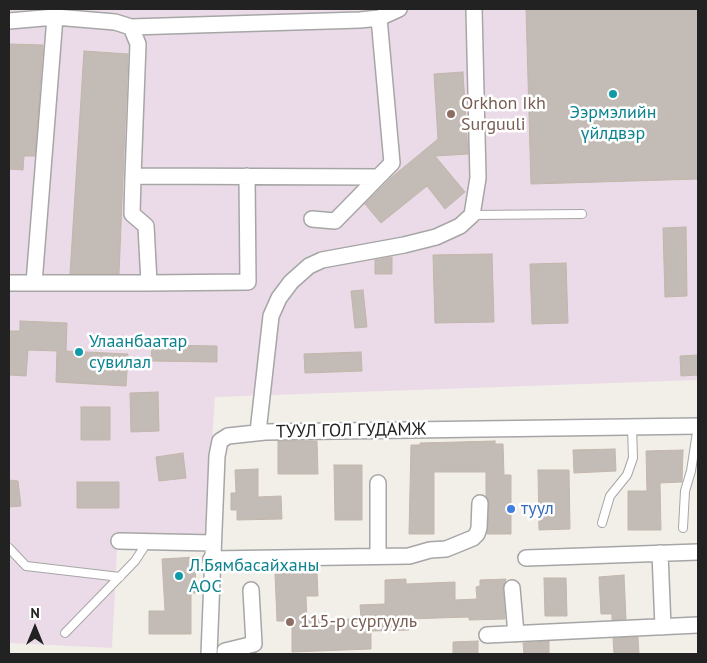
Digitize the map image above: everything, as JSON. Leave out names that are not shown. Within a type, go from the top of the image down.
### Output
[{"type":"street","points":[[9,21],[55,16],[115,22],[131,27],[379,18],[399,9]]},
{"type":"street","points":[[258,432],[271,316],[279,298],[291,282],[309,266],[322,260],[404,245],[436,237],[460,226],[472,215],[478,178],[474,9]]},
{"type":"street","points":[[34,283],[55,16]]},
{"type":"street","points":[[312,220],[335,220],[392,163],[379,18]]},
{"type":"street","points":[[131,27],[138,44],[132,214],[146,226],[149,283]]},
{"type":"street","points":[[133,176],[378,177]]},
{"type":"street","points":[[9,283],[248,282],[247,176]]},
{"type":"street","name":"ТУУЛ ГОЛ ГУДАМЖ","points":[[209,654],[211,559],[217,456],[220,441],[228,436],[258,432],[698,426]]},
{"type":"street","points":[[378,483],[378,556]]},
{"type":"street","points":[[211,559],[408,556],[430,550],[446,550],[473,538],[479,528],[480,503]]},
{"type":"street","points":[[119,541],[213,542]]},
{"type":"street","points":[[526,558],[698,552]]},
{"type":"street","points":[[660,554],[663,627]]},
{"type":"street","points":[[512,588],[516,634]]},
{"type":"street","points":[[225,654],[225,651],[254,644],[250,590]]},
{"type":"street","points":[[487,635],[698,625]]},
{"type":"lane","points":[[472,215],[582,214]]},
{"type":"lane","points":[[683,528],[685,491],[691,471],[698,426]]},
{"type":"lane","points":[[602,523],[610,496],[627,475],[633,458],[632,427]]},
{"type":"lane","points":[[65,632],[135,561],[148,542]]},
{"type":"lane","points":[[9,548],[26,566],[120,577]]},
{"type":"shaded area","points":[[9,9],[698,9],[698,380],[215,397],[204,550],[117,549],[112,648],[9,643]]},
{"type":"building","name":"Ээрмэлийн үйлдвэр","points":[[526,9],[698,9],[698,179],[531,184]]},
{"type":"building","points":[[9,44],[43,45],[35,156],[24,156],[23,170],[9,169]]},
{"type":"building","points":[[84,51],[128,54],[119,274],[70,274]]},
{"type":"building","points":[[463,72],[468,154],[435,156],[465,192],[445,209],[427,186],[381,223],[365,204],[392,177],[438,139],[434,74]]},
{"type":"building","points":[[686,227],[687,296],[665,297],[663,228]]},
{"type":"building","points":[[492,254],[494,322],[435,323],[433,255]]},
{"type":"building","points":[[392,257],[392,274],[375,274],[375,260]]},
{"type":"building","points":[[566,263],[568,323],[532,324],[530,264]]},
{"type":"building","points":[[363,290],[367,327],[355,328],[351,291]]},
{"type":"building","name":"Улаанбаатар сувилал","points":[[20,321],[67,323],[66,351],[128,354],[126,386],[56,382],[57,351],[28,350],[26,376],[9,375],[9,331],[20,331]]},
{"type":"building","points":[[152,345],[217,346],[217,362],[151,361]]},
{"type":"building","points":[[361,352],[362,371],[305,373],[304,354]]},
{"type":"building","points":[[698,355],[698,375],[681,376],[680,356]]},
{"type":"building","points":[[158,392],[159,431],[131,432],[130,393]]},
{"type":"building","points":[[81,407],[110,407],[110,440],[81,440]]},
{"type":"building","points":[[278,441],[317,441],[318,474],[278,474]]},
{"type":"building","points":[[495,441],[495,444],[503,444],[504,475],[511,475],[511,534],[487,534],[489,503],[486,496],[486,472],[434,472],[434,534],[409,534],[411,445],[420,445],[420,443]]},
{"type":"building","points":[[615,449],[616,471],[574,473],[573,450]]},
{"type":"building","points":[[683,450],[682,482],[660,483],[661,530],[628,530],[628,491],[647,491],[646,451]]},
{"type":"building","points":[[183,453],[186,478],[159,481],[156,457]]},
{"type":"building","points":[[334,465],[362,465],[362,520],[335,520]]},
{"type":"building","points":[[258,469],[258,497],[281,496],[282,519],[237,520],[237,510],[231,510],[231,493],[236,493],[235,470]]},
{"type":"building","points":[[538,470],[569,470],[570,529],[539,530]]},
{"type":"building","points":[[9,480],[18,481],[21,506],[9,507]]},
{"type":"building","points":[[77,482],[119,482],[119,508],[77,508]]},
{"type":"building","points":[[195,557],[196,593],[191,593],[191,634],[149,634],[149,611],[165,611],[162,559]]},
{"type":"building","points":[[317,572],[318,596],[306,596],[307,620],[361,619],[360,605],[385,604],[385,580],[406,579],[406,584],[455,582],[455,600],[477,599],[476,587],[480,586],[480,580],[506,579],[503,589],[505,619],[469,620],[469,617],[408,619],[409,630],[371,631],[371,649],[292,652],[292,621],[277,621],[275,574]]},
{"type":"building","points":[[624,575],[626,619],[612,620],[612,614],[601,614],[599,577]]},
{"type":"building","points":[[544,578],[566,578],[567,616],[545,616]]},
{"type":"building","points":[[638,637],[639,654],[614,654],[613,638]]},
{"type":"building","points":[[478,641],[478,654],[453,654],[453,642]]},
{"type":"building","points":[[549,641],[549,654],[524,654],[523,643]]},
{"type":"place","name":"Ээрмэлийн үйлдвэр","points":[[613,94]]},
{"type":"place","name":"Orkhon Ikh Surguuli","points":[[451,114]]},
{"type":"place","name":"Улаанбаатар сувилал","points":[[79,352]]},
{"type":"place","name":"туул","points":[[511,509]]},
{"type":"place","name":"Л.Бямбасайханы АОС","points":[[179,576]]},
{"type":"place","name":"115-р сургууль","points":[[290,622]]}]
